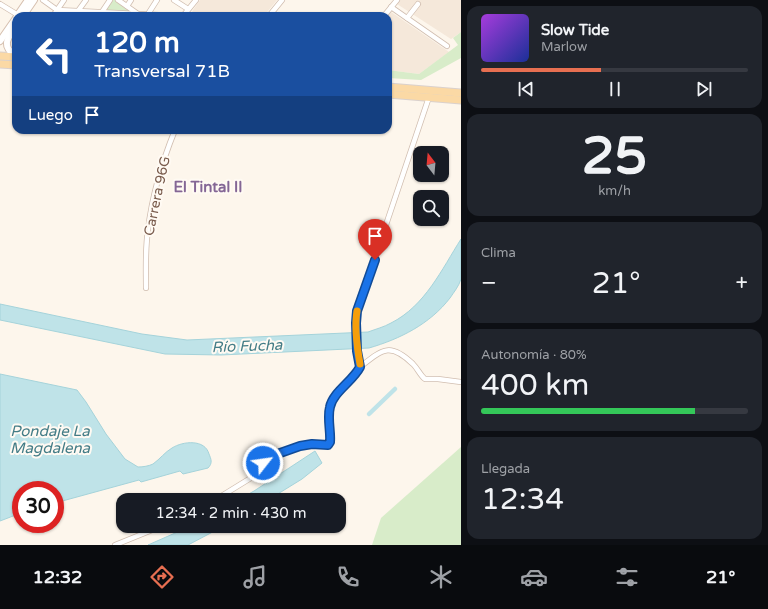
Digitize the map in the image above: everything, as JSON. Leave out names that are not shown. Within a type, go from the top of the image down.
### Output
[{"type":"main road","points":[[0,56],[12,57]]},
{"type":"main road","points":[[0,64],[12,65]]},
{"type":"main road","points":[[392,87],[461,93]]},
{"type":"main road","points":[[392,94],[461,100]]},
{"type":"street","points":[[21,12],[28,0]]},
{"type":"street","points":[[23,12],[34,0]]},
{"type":"street","points":[[43,0],[57,10],[86,12]]},
{"type":"street","points":[[57,10],[64,0]]},
{"type":"street","points":[[78,11],[86,0]]},
{"type":"street","points":[[102,12],[110,0]]},
{"type":"street","points":[[118,0],[135,12]]},
{"type":"street","points":[[127,6],[131,0]]},
{"type":"street","points":[[149,12],[157,0]]},
{"type":"street","points":[[174,0],[188,9]]},
{"type":"street","points":[[186,12],[196,0]]},
{"type":"street","points":[[272,12],[282,0]]},
{"type":"street","points":[[387,12],[397,0]]},
{"type":"street","points":[[0,4],[13,12]]},
{"type":"street","points":[[407,18],[418,4]]},
{"type":"street","points":[[391,7],[447,46]]},
{"type":"street","points":[[0,41],[12,25]]},
{"type":"street","points":[[12,32],[6,42],[8,48],[12,52]]},
{"type":"street","points":[[360,367],[357,351],[357,311],[429,97]]},
{"type":"street","name":"Carrera 96G","points":[[146,288],[147,231],[163,160],[173,134]]},
{"type":"street","points":[[227,493],[254,476],[266,458],[300,446],[329,444],[331,437],[330,405],[360,367],[379,352],[396,350],[414,365],[425,379],[461,382]]},
{"type":"street","points":[[115,545],[145,533]]},
{"type":"shaded area","points":[[200,0],[277,0],[267,12],[192,12]]},
{"type":"shaded area","points":[[400,0],[461,0],[461,32],[451,39],[397,4]]},
{"type":"shaded area","points":[[392,13],[449,52],[419,74],[392,71]]},
{"type":"green space","points":[[113,0],[117,0],[133,12],[105,10]]},
{"type":"green space","points":[[461,32],[461,58],[421,80],[392,78],[392,71],[419,74],[458,45],[453,38]]},
{"type":"green space","points":[[461,447],[461,545],[372,545],[381,518]]},
{"type":"water","name":"Río Fucha","points":[[461,239],[461,279],[458,287],[450,298],[424,323],[392,340],[369,348],[221,355],[165,354],[0,320],[0,304],[142,334],[187,340],[368,332],[391,323],[414,307],[432,286]]},
{"type":"water","name":"Pondaje La Magdalena","points":[[0,374],[77,390],[106,434],[125,459],[138,467],[153,464],[167,451],[187,443],[203,446],[207,449],[210,456],[211,464],[208,468],[183,474],[180,471],[141,482],[139,480],[64,501],[64,481],[12,481],[12,516],[0,521]]},
{"type":"water","points":[[315,451],[322,463],[302,479],[279,493],[250,493]]},
{"type":"water","points":[[175,533],[211,533],[188,545],[148,545]]},
{"type":"waterway","points":[[369,414],[395,389]]},
{"type":"slow traffic","points":[[357,311],[357,351],[360,364]]},
{"type":"district","name":"El Tintal II","points":[[208,187]]},
{"type":"route","points":[[263,463],[266,458],[300,446],[329,444],[331,437],[330,405],[333,399],[358,372],[360,367],[357,351],[357,311],[375,260]]}]
